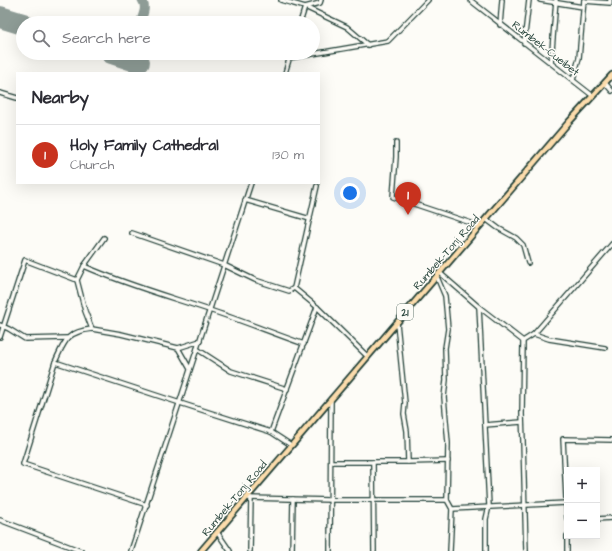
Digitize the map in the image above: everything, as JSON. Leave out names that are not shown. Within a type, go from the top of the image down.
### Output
[{"type":"main road","name":"Rumbek-Tonj Road","points":[[201,551],[249,498],[291,445],[592,96],[612,75]]},
{"type":"street","points":[[281,0],[304,7],[347,27],[368,44]]},
{"type":"street","points":[[304,7],[320,3],[321,0]]},
{"type":"street","points":[[320,53],[388,41],[428,0]]},
{"type":"street","name":"Rumbek-Cueibet","points":[[470,0],[592,96]]},
{"type":"street","points":[[476,5],[477,0]]},
{"type":"street","points":[[500,24],[502,0]]},
{"type":"street","points":[[524,43],[529,0]]},
{"type":"street","points":[[540,0],[556,1],[584,7]]},
{"type":"street","points":[[573,80],[579,58],[584,1],[610,3],[610,0]]},
{"type":"street","points":[[551,63],[556,1]]},
{"type":"street","points":[[302,16],[304,7]]},
{"type":"street","points":[[285,72],[288,60]]},
{"type":"street","points":[[605,82],[612,91]]},
{"type":"street","points":[[0,93],[16,98]]},
{"type":"street","points":[[396,143],[393,196],[480,226]]},
{"type":"street","points":[[131,551],[251,184]]},
{"type":"street","points":[[132,233],[224,266],[254,280],[289,291],[294,288],[318,186]]},
{"type":"street","points":[[245,200],[310,219]]},
{"type":"street","points":[[486,219],[516,238],[523,245],[528,263]]},
{"type":"street","points":[[92,329],[84,311],[77,280],[84,266],[104,238]]},
{"type":"street","points":[[523,341],[534,334],[612,244]]},
{"type":"street","points":[[0,337],[2,325],[25,260],[77,280]]},
{"type":"street","points":[[84,266],[106,276],[210,310],[304,344]]},
{"type":"street","points":[[438,275],[523,341]]},
{"type":"street","points":[[438,275],[445,296],[448,329],[445,348],[446,380],[444,397],[448,461],[447,500],[452,509],[450,551]]},
{"type":"street","points":[[294,288],[317,307],[368,356]]},
{"type":"street","points":[[479,306],[489,506],[486,520],[486,551]]},
{"type":"street","points":[[271,432],[317,307]]},
{"type":"street","points":[[397,323],[405,403],[404,414],[408,431],[408,462]]},
{"type":"street","points":[[2,325],[25,339],[67,338],[80,330],[92,329],[121,334],[178,348],[200,341]]},
{"type":"street","points":[[534,334],[549,339],[605,348]]},
{"type":"street","points":[[67,338],[55,362],[23,464],[147,505]]},
{"type":"street","points":[[523,341],[522,422],[526,551]]},
{"type":"street","points":[[178,348],[190,369]]},
{"type":"street","points":[[197,349],[231,370],[287,389]]},
{"type":"street","points":[[55,362],[271,432],[291,445]]},
{"type":"street","points":[[330,551],[331,399]]},
{"type":"street","points":[[485,424],[522,422]]},
{"type":"street","points":[[564,467],[563,439],[612,440]]},
{"type":"street","points":[[331,462],[448,461]]},
{"type":"street","points":[[373,462],[374,551]]},
{"type":"street","points":[[250,551],[249,498],[447,500]]},
{"type":"street","points":[[292,551],[293,499]]},
{"type":"street","points":[[452,509],[564,503]]},
{"type":"street","points":[[600,519],[612,518]]},
{"type":"street","points":[[0,520],[81,551]]},
{"type":"street","points":[[217,532],[230,551]]},
{"type":"street","points":[[567,539],[567,551]]},
{"type":"taxiway","points":[[142,0],[144,5],[142,16]]},
{"type":"runway","points":[[0,17],[16,22]]},
{"type":"runway","points":[[133,60],[139,62]]},
{"type":"place","name":"Holy Family Cathedral","points":[[408,215]]}]
